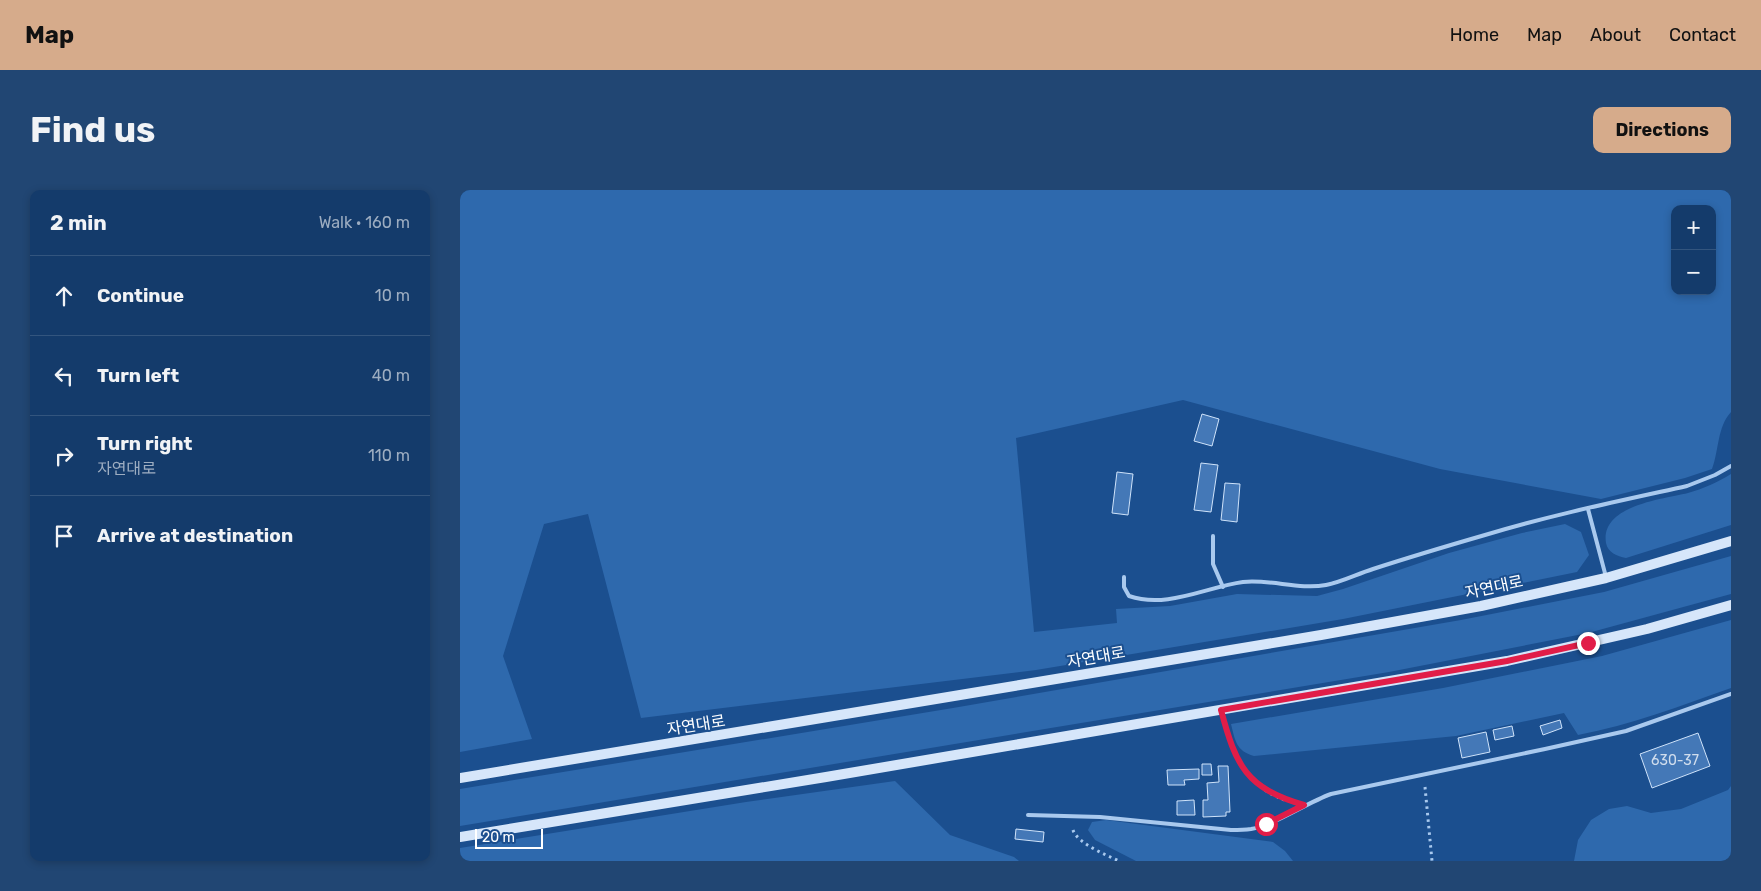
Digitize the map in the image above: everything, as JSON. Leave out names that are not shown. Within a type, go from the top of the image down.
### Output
[{"type":"main road","name":"자연대로","points":[[460,778],[1321,635],[1481,606],[1606,578],[1731,541]]},
{"type":"main road","points":[[460,837],[836,776],[1507,661],[1647,629],[1731,605]]},
{"type":"lane","points":[[1124,577],[1124,587],[1129,596],[1155,600],[1184,597],[1223,587],[1258,581],[1317,586],[1329,584],[1498,531],[1687,486],[1715,475],[1730,465]]},
{"type":"lane","points":[[1588,509],[1606,578]]},
{"type":"lane","points":[[1213,536],[1214,564],[1223,587]]},
{"type":"lane","points":[[1028,815],[1100,817],[1231,830],[1250,829],[1266,824],[1331,794],[1626,731],[1731,694]]},
{"type":"path","points":[[1221,710],[1228,736],[1237,758],[1248,777],[1264,790],[1304,805]]},
{"type":"path","points":[[1424,774],[1432,861]]},
{"type":"path","points":[[1070,816],[1073,833],[1089,846],[1119,861]]},
{"type":"shaded area","points":[[460,190],[1731,190],[1731,412],[1723,425],[1712,469],[1685,478],[1601,499],[1440,469],[1183,400],[1016,438],[1034,632],[1117,623],[1116,609],[1170,606],[1237,594],[1317,596],[1449,553],[1522,533],[1565,524],[1581,532],[1589,555],[1577,572],[1343,619],[1036,670],[641,718],[588,514],[544,524],[503,656],[532,739],[460,752]]},
{"type":"shaded area","points":[[1731,474],[1731,525],[1626,558],[1611,552],[1607,546],[1607,530],[1613,520],[1623,512],[1650,501],[1688,493]]},
{"type":"shaded area","points":[[1731,556],[1731,594],[1588,633],[1389,672],[460,826],[460,789],[953,708],[1461,620],[1604,592]]},
{"type":"shaded area","points":[[1731,620],[1731,688],[1598,731],[1578,735],[1564,713],[1456,736],[1254,756],[1243,751],[1237,744],[1231,724],[1443,688],[1602,656]]},
{"type":"shaded area","points":[[895,781],[950,835],[1014,857],[1019,861],[460,861],[460,848],[746,802]]},
{"type":"shaded area","points":[[1731,786],[1731,861],[1574,861],[1578,840],[1591,820],[1609,809],[1627,806],[1651,813],[1681,809],[1728,790]]},
{"type":"shaded area","points":[[1106,820],[1273,842],[1285,851],[1293,861],[1136,861],[1095,840],[1088,830],[1092,822]]},
{"type":"building","points":[[1202,414],[1219,419],[1212,446],[1194,441]]},
{"type":"building","points":[[1201,463],[1218,465],[1211,512],[1194,510]]},
{"type":"building","points":[[1117,472],[1133,474],[1128,515],[1112,513]]},
{"type":"building","points":[[1225,483],[1240,484],[1237,522],[1221,520]]},
{"type":"building","points":[[1560,720],[1562,728],[1543,735],[1540,726]]},
{"type":"building","points":[[1512,726],[1514,736],[1495,740],[1493,730]]},
{"type":"building","points":[[1486,732],[1490,752],[1462,758],[1458,738]]},
{"type":"building","points":[[1698,733],[1710,766],[1652,788],[1640,754]]},
{"type":"building","points":[[1202,764],[1211,764],[1212,775],[1202,775]]},
{"type":"building","points":[[1218,766],[1228,766],[1230,812],[1226,812],[1226,816],[1203,817],[1203,800],[1208,800],[1207,783],[1219,782]]},
{"type":"building","points":[[1199,769],[1199,779],[1184,780],[1185,785],[1168,785],[1167,770]]},
{"type":"building","points":[[1194,800],[1195,815],[1177,815],[1177,801]]},
{"type":"building","points":[[1016,829],[1044,832],[1043,842],[1015,839]]},
{"type":"route","points":[[1266,824],[1304,805],[1283,799],[1264,790],[1248,777],[1237,758],[1228,736],[1221,710],[1507,661],[1588,643]]}]
